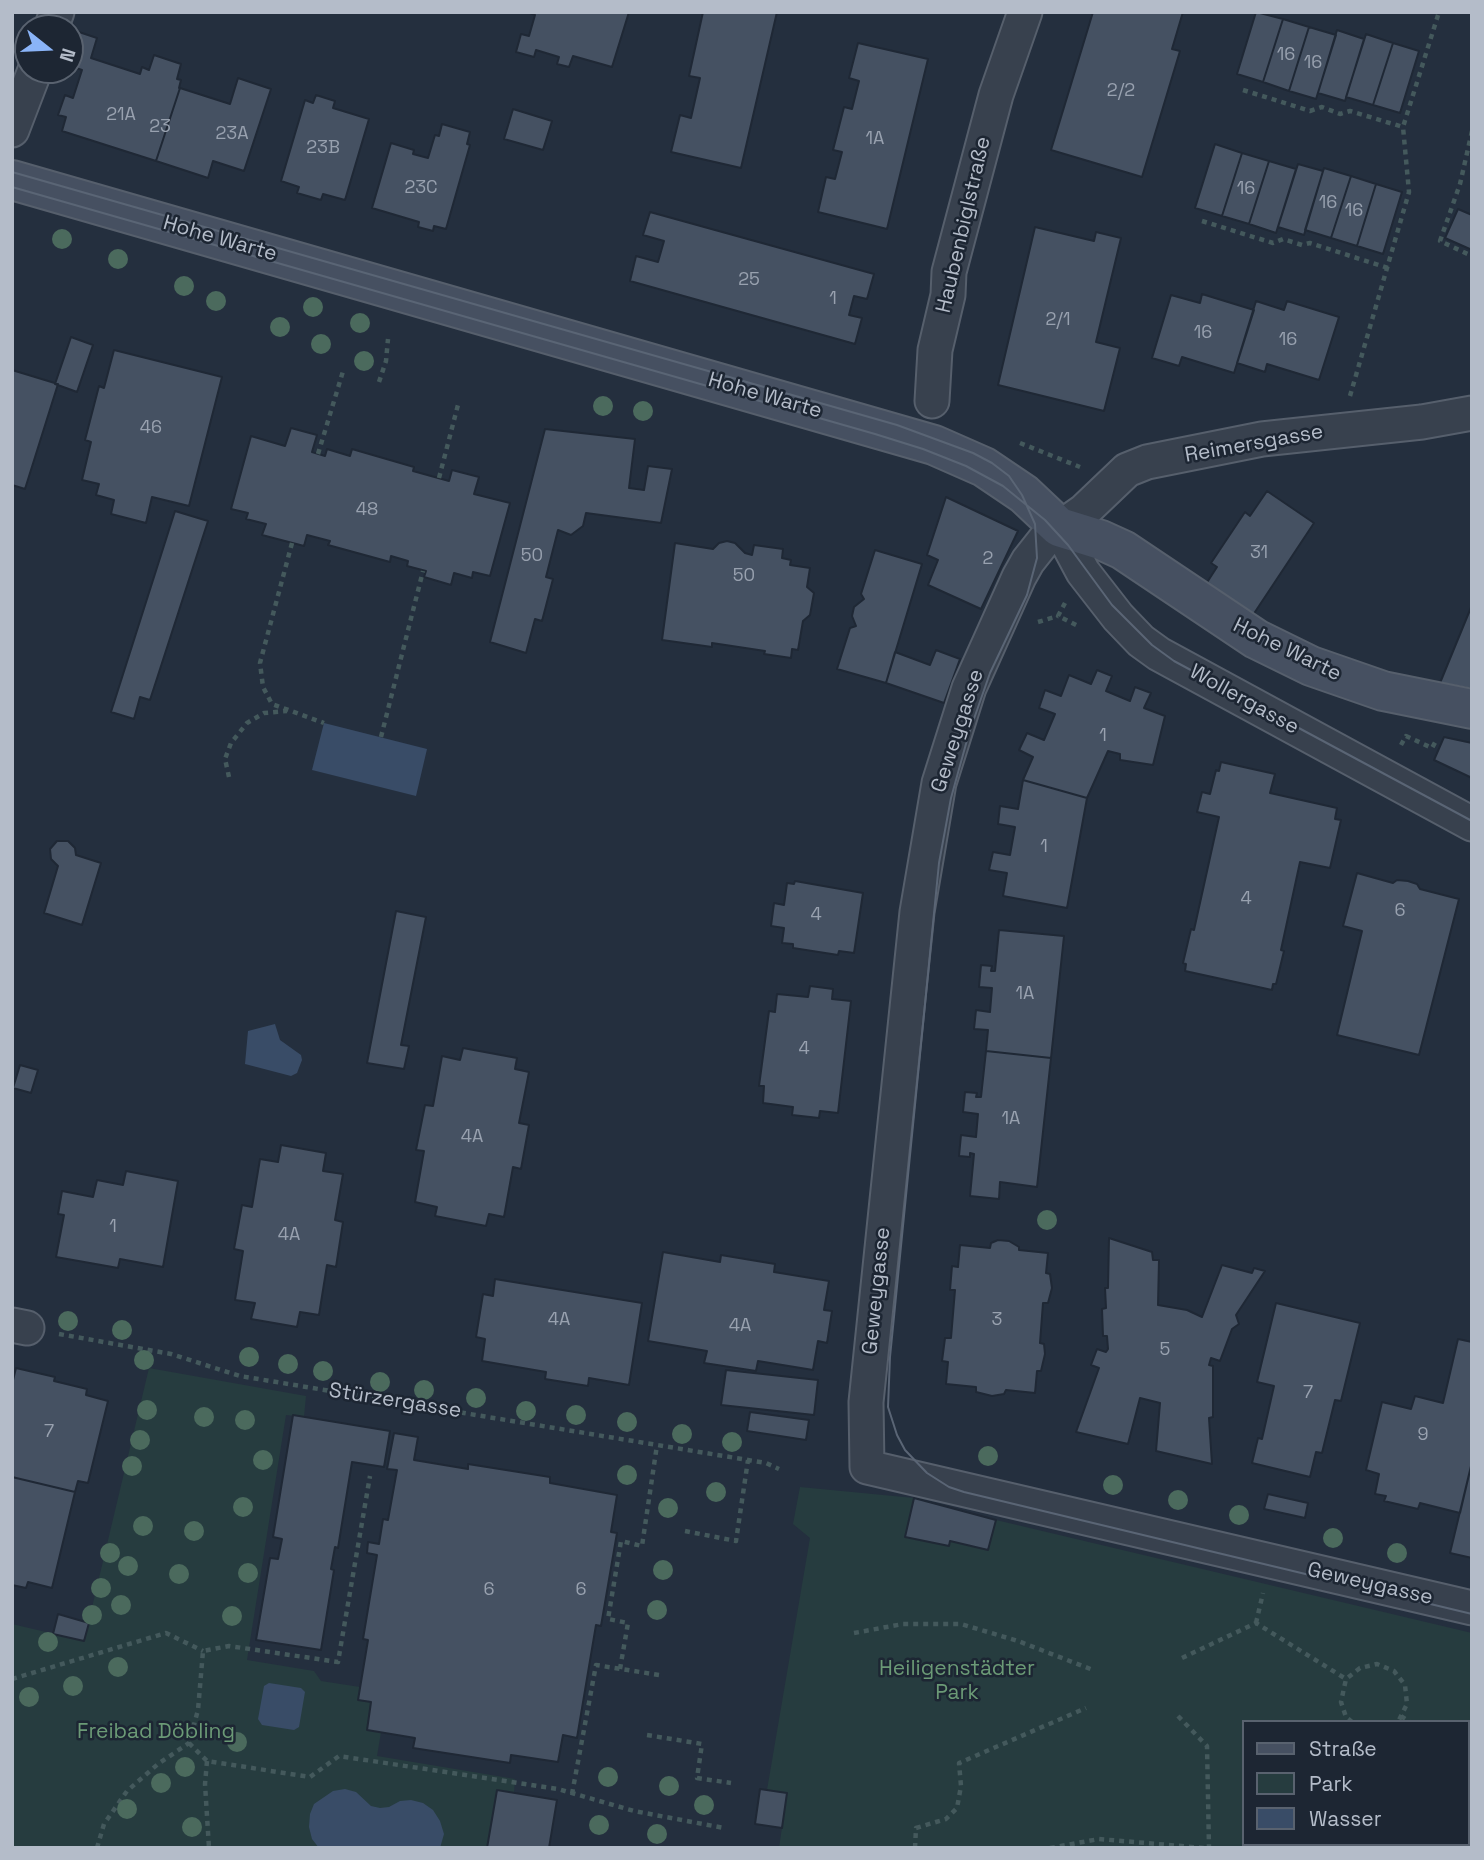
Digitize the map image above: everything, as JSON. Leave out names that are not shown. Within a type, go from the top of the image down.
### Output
[{"type":"street","name":"Haubenbiglstraße","points":[[932,401],[935,350],[948,295],[949,272],[996,95],[1025,12]]},
{"type":"street","points":[[12,130],[30,84]]},
{"type":"street","name":"Hohe Warte","points":[[12,180],[933,445],[984,467],[1024,494],[1059,527],[1101,540],[1123,551],[1256,639],[1311,666],[1383,691],[1472,709]]},
{"type":"street","name":"Reimersgasse","points":[[1059,527],[1084,511],[1127,470],[1147,462],[1262,439],[1422,422],[1472,413]]},
{"type":"street","name":"Wollergasse","points":[[1059,527],[1083,572],[1118,617],[1141,641],[1159,654],[1472,824]]},
{"type":"street","name":"Geweygasse","points":[[1059,527],[1047,537],[1019,577],[969,688],[939,783],[917,912],[877,1285],[866,1402],[867,1467],[1472,1608]]},
{"type":"path","points":[[1341,429],[1409,192],[1403,127],[1439,12]]},
{"type":"path","points":[[1243,90],[1310,111],[1322,107],[1340,114],[1349,111],[1403,127]]},
{"type":"path","points":[[1472,131],[1460,184],[1440,241],[1472,256]]},
{"type":"path","points":[[1202,221],[1273,243],[1283,239],[1302,245],[1310,243],[1388,268]]},
{"type":"path","points":[[379,382],[386,361],[387,339]]},
{"type":"path","points":[[318,454],[344,369]]},
{"type":"path","points":[[439,478],[460,401]]},
{"type":"path","points":[[292,543],[260,663],[263,687],[272,704],[324,723]]},
{"type":"path","points":[[381,737],[423,570]]},
{"type":"path","points":[[1032,624],[1058,616]]},
{"type":"path","points":[[229,777],[225,759],[231,743],[247,723],[264,713],[291,710]]},
{"type":"path","name":"Stürzergasse","points":[[20,1326],[171,1354],[240,1376],[766,1463],[779,1469]]},
{"type":"path","points":[[620,1669],[628,1623],[608,1619],[621,1541],[642,1546],[657,1445]]},
{"type":"path","points":[[685,1531],[736,1541],[748,1460]]},
{"type":"path","points":[[12,1679],[166,1633],[203,1651],[229,1646],[338,1662],[370,1476]]},
{"type":"path","points":[[1182,1658],[1256,1623],[1346,1679]]},
{"type":"path","points":[[854,1633],[903,1624],[961,1624],[1093,1670]]},
{"type":"path","points":[[97,1848],[104,1824],[127,1791],[158,1764],[189,1743],[198,1710],[203,1651]]},
{"type":"path","points":[[1350,1720],[1341,1702],[1346,1679],[1360,1668],[1377,1664],[1394,1671],[1405,1685],[1407,1704],[1399,1720]]},
{"type":"path","points":[[572,1794],[596,1665],[659,1675]]},
{"type":"path","points":[[915,1848],[916,1828],[946,1819],[957,1808],[961,1786],[959,1763],[1086,1708]]},
{"type":"path","points":[[1050,1848],[1100,1839],[1206,1848],[1207,1746],[1178,1716]]},
{"type":"path","points":[[1401,1716],[1407,1720]]},
{"type":"path","points":[[648,1735],[702,1744],[696,1778],[732,1783]]},
{"type":"path","points":[[189,1743],[207,1761],[310,1777],[340,1756],[558,1789],[634,1811],[724,1828]]},
{"type":"path","points":[[207,1761],[205,1784],[209,1848]]},
{"type":"green space","name":"Freibad Döbling","points":[[149,1368],[306,1396],[304,1417],[286,1415],[247,1660],[314,1671],[321,1681],[360,1687],[358,1700],[371,1702],[367,1730],[381,1732],[377,1756],[515,1779],[514,1793],[557,1800],[549,1848],[12,1848],[12,1624],[84,1641]]},
{"type":"green space","name":"Heiligenstädter Park","points":[[800,1487],[914,1498],[996,1520],[1472,1633],[1472,1848],[779,1848],[787,1793],[767,1790],[810,1538],[793,1524]]},
{"type":"water","points":[[324,723],[427,749],[416,796],[312,770]]},
{"type":"water","points":[[275,1024],[280,1040],[301,1055],[297,1073],[291,1076],[245,1064],[248,1031]]},
{"type":"water","points":[[269,1683],[301,1688],[305,1692],[299,1727],[294,1730],[262,1725],[258,1719],[264,1686]]},
{"type":"water","points":[[345,1789],[356,1792],[371,1806],[380,1808],[400,1801],[423,1803],[433,1810],[440,1821],[444,1834],[440,1848],[319,1848],[312,1839],[309,1827],[314,1804],[333,1791]]},
{"type":"building","points":[[527,12],[629,12],[612,67],[573,56],[569,67],[557,64],[559,57],[536,50],[534,57],[516,52],[521,34],[529,36],[535,15]]},
{"type":"building","points":[[703,12],[777,12],[741,168],[671,152],[680,115],[691,118],[700,78],[689,76]]},
{"type":"building","points":[[1093,12],[1183,12],[1172,49],[1180,51],[1142,177],[1051,150]]},
{"type":"building","points":[[1256,12],[1283,19],[1263,82],[1237,74]]},
{"type":"building","points":[[1283,19],[1309,27],[1289,91],[1263,82]]},
{"type":"building","points":[[1309,27],[1336,35],[1316,99],[1289,91]]},
{"type":"building","points":[[1337,30],[1364,39],[1345,101],[1318,93]]},
{"type":"building","points":[[84,34],[97,38],[91,58],[140,74],[142,67],[149,70],[154,55],[181,64],[177,79],[181,80],[180,88],[156,161],[62,131],[66,117],[58,115],[65,95],[73,98],[78,84],[84,84]]},
{"type":"building","points":[[1366,34],[1393,43],[1373,105],[1346,97]]},
{"type":"building","points":[[858,43],[928,59],[887,229],[818,212],[826,177],[835,179],[842,152],[833,150],[844,107],[852,109],[859,81],[849,78]]},
{"type":"building","points":[[1393,43],[1419,51],[1400,113],[1373,105]]},
{"type":"building","points":[[238,78],[271,89],[244,171],[213,161],[208,178],[156,161],[180,88],[230,104]]},
{"type":"building","points":[[316,95],[335,101],[333,108],[369,119],[345,200],[323,194],[321,200],[297,193],[299,187],[281,181],[305,100],[313,103]]},
{"type":"building","points":[[513,109],[552,121],[543,150],[504,139]]},
{"type":"building","points":[[442,124],[470,132],[467,144],[470,145],[446,229],[434,226],[433,231],[418,227],[419,222],[372,208],[391,143],[414,150],[413,154],[428,158],[435,135],[439,136]]},
{"type":"building","points":[[1215,144],[1242,153],[1222,216],[1195,208]]},
{"type":"building","points":[[1242,153],[1269,161],[1249,224],[1222,216]]},
{"type":"building","points":[[1269,161],[1296,169],[1276,233],[1249,224]]},
{"type":"building","points":[[1298,164],[1323,171],[1304,235],[1278,227]]},
{"type":"building","points":[[1324,168],[1351,176],[1331,238],[1305,230]]},
{"type":"building","points":[[1351,176],[1376,184],[1357,246],[1331,238]]},
{"type":"building","points":[[1376,184],[1402,192],[1383,254],[1357,246]]},
{"type":"building","points":[[1458,209],[1472,215],[1472,250],[1445,238]]},
{"type":"building","points":[[650,212],[874,274],[867,299],[854,296],[849,315],[862,318],[855,344],[630,281],[636,256],[658,262],[664,241],[643,235]]},
{"type":"building","points":[[1035,227],[1094,241],[1096,232],[1121,238],[1096,342],[1120,348],[1104,411],[998,385]]},
{"type":"building","points":[[1202,294],[1254,310],[1234,373],[1182,357],[1179,366],[1152,358],[1171,295],[1200,303]]},
{"type":"building","points":[[1256,301],[1284,310],[1287,301],[1339,317],[1319,380],[1267,364],[1265,372],[1237,363]]},
{"type":"building","points":[[71,337],[93,345],[77,392],[55,384]]},
{"type":"building","points":[[114,350],[222,377],[189,506],[152,497],[146,523],[111,514],[114,500],[96,495],[99,484],[82,480],[91,442],[85,440],[99,386],[104,388]]},
{"type":"building","points":[[12,370],[58,384],[25,489],[12,485]]},
{"type":"building","points":[[291,428],[317,435],[312,452],[325,456],[327,449],[350,456],[352,449],[414,467],[413,471],[449,481],[452,470],[479,477],[474,494],[510,503],[490,576],[473,572],[472,578],[454,573],[451,585],[424,577],[426,571],[407,566],[408,561],[391,556],[390,562],[328,545],[330,541],[307,535],[304,546],[262,535],[266,524],[246,519],[248,513],[231,509],[251,436],[285,446]]},
{"type":"building","points":[[545,429],[635,439],[629,488],[644,490],[648,466],[672,469],[661,523],[586,513],[583,526],[571,535],[558,530],[546,577],[553,579],[542,621],[535,619],[526,653],[490,642]]},
{"type":"building","points":[[1267,491],[1314,523],[1253,615],[1206,584],[1217,567],[1211,563],[1245,512],[1250,516]]},
{"type":"building","points":[[946,497],[1018,531],[981,609],[928,585],[938,560],[927,555]]},
{"type":"building","points":[[175,511],[208,521],[150,700],[140,697],[134,719],[111,712]]},
{"type":"building","points":[[675,543],[713,549],[719,543],[735,543],[745,553],[752,555],[754,545],[783,549],[782,558],[791,560],[790,565],[810,568],[807,587],[814,593],[810,615],[803,621],[798,650],[792,649],[791,658],[712,643],[712,647],[662,640]]},
{"type":"building","points":[[875,550],[922,564],[886,683],[837,669],[850,628],[856,626],[852,616],[854,607],[864,599],[861,594]]},
{"type":"building","points":[[1472,605],[1472,689],[1440,683]]},
{"type":"building","points":[[936,650],[960,659],[944,703],[886,683],[895,652],[930,665]]},
{"type":"building","points":[[1097,670],[1112,676],[1106,691],[1130,701],[1135,687],[1151,693],[1144,708],[1165,716],[1153,765],[1120,760],[1120,754],[1108,751],[1087,798],[1023,780],[1033,757],[1019,750],[1027,733],[1044,740],[1055,714],[1039,708],[1045,690],[1061,696],[1069,675],[1091,684]]},
{"type":"building","points":[[1444,737],[1472,743],[1472,778],[1434,760]]},
{"type":"building","points":[[1221,762],[1275,774],[1270,793],[1337,808],[1335,819],[1341,820],[1330,868],[1300,862],[1281,950],[1284,951],[1272,990],[1185,971],[1186,964],[1183,963],[1191,929],[1194,930],[1219,817],[1197,812],[1202,792],[1210,794],[1216,770],[1219,771]]},
{"type":"building","points":[[1023,780],[1087,798],[1067,908],[1003,896],[1007,873],[989,870],[993,852],[1010,855],[1015,827],[998,824],[1000,806],[1018,809]]},
{"type":"building","points":[[57,841],[68,841],[75,848],[76,855],[101,863],[82,925],[44,913],[58,866],[51,859],[50,849]]},
{"type":"building","points":[[1357,873],[1393,883],[1397,880],[1408,881],[1417,884],[1420,889],[1459,899],[1419,1055],[1337,1035],[1362,931],[1343,926]]},
{"type":"building","points":[[795,881],[863,893],[854,953],[839,951],[838,955],[793,948],[793,944],[782,943],[784,928],[771,926],[774,903],[784,905],[787,883],[794,884]]},
{"type":"building","points":[[396,911],[426,917],[401,1045],[409,1046],[404,1069],[367,1063]]},
{"type":"building","points":[[999,930],[1064,936],[1051,1058],[986,1051],[988,1030],[974,1029],[976,1010],[990,1012],[992,988],[979,987],[981,965],[992,966],[991,971],[995,971]]},
{"type":"building","points":[[810,986],[833,989],[832,999],[851,1001],[838,1113],[820,1111],[819,1118],[792,1115],[793,1107],[763,1103],[764,1086],[759,1086],[769,1011],[775,1012],[777,994],[808,997]]},
{"type":"building","points":[[463,1048],[517,1058],[515,1069],[529,1072],[519,1123],[529,1125],[521,1169],[513,1167],[504,1217],[489,1214],[486,1226],[435,1216],[437,1207],[415,1202],[424,1151],[416,1150],[425,1105],[433,1106],[442,1056],[460,1060]]},
{"type":"building","points":[[986,1051],[1051,1058],[1037,1187],[1000,1182],[999,1199],[970,1196],[974,1154],[970,1153],[970,1157],[959,1156],[961,1135],[976,1137],[978,1114],[963,1112],[965,1092],[977,1093],[976,1097],[981,1097]]},
{"type":"building","points":[[20,1065],[38,1070],[31,1093],[13,1088]]},
{"type":"building","points":[[281,1145],[326,1153],[323,1171],[343,1174],[335,1220],[343,1222],[336,1267],[327,1265],[319,1315],[300,1312],[297,1327],[251,1319],[255,1303],[235,1300],[243,1251],[234,1249],[242,1205],[252,1207],[260,1159],[278,1162]]},
{"type":"building","points":[[126,1171],[178,1181],[163,1267],[120,1259],[118,1268],[56,1257],[64,1215],[58,1214],[62,1191],[93,1197],[97,1180],[123,1185]]},
{"type":"building","points":[[1109,1238],[1152,1252],[1153,1260],[1159,1260],[1158,1305],[1187,1310],[1202,1317],[1222,1265],[1252,1273],[1254,1268],[1265,1271],[1236,1315],[1239,1324],[1232,1329],[1220,1361],[1211,1358],[1209,1365],[1213,1366],[1213,1417],[1209,1418],[1212,1464],[1156,1451],[1160,1403],[1140,1398],[1128,1444],[1076,1432],[1099,1368],[1091,1365],[1097,1349],[1106,1352],[1108,1349],[1107,1336],[1103,1336],[1102,1309],[1106,1308],[1105,1288],[1108,1288]]},
{"type":"building","points":[[998,1240],[1009,1241],[1019,1247],[1019,1250],[1048,1253],[1046,1273],[1050,1274],[1052,1288],[1048,1303],[1043,1303],[1040,1343],[1044,1344],[1045,1354],[1041,1371],[1037,1371],[1035,1393],[1006,1390],[1004,1394],[992,1396],[976,1392],[976,1387],[946,1384],[948,1362],[942,1361],[945,1338],[951,1338],[955,1290],[950,1290],[952,1266],[958,1267],[960,1245],[990,1248],[991,1243]]},
{"type":"building","points":[[663,1252],[720,1262],[721,1255],[775,1264],[774,1272],[829,1281],[824,1310],[832,1311],[827,1343],[818,1341],[813,1370],[758,1361],[756,1371],[704,1363],[707,1351],[648,1341]]},
{"type":"building","points":[[495,1279],[642,1303],[629,1385],[589,1378],[588,1386],[545,1379],[546,1372],[482,1361],[485,1339],[476,1337],[483,1294],[493,1296]]},
{"type":"building","points":[[1276,1303],[1360,1323],[1341,1401],[1335,1400],[1322,1453],[1316,1452],[1310,1477],[1252,1463],[1258,1438],[1262,1439],[1274,1386],[1257,1382]]},
{"type":"building","points":[[1458,1339],[1472,1342],[1472,1462],[1460,1513],[1420,1503],[1418,1509],[1384,1501],[1386,1496],[1375,1494],[1379,1474],[1366,1470],[1382,1402],[1411,1409],[1415,1396],[1443,1403]]},
{"type":"building","points":[[16,1368],[55,1377],[54,1381],[87,1389],[86,1395],[108,1401],[88,1483],[78,1481],[75,1492],[12,1477],[12,1384]]},
{"type":"building","points":[[726,1370],[818,1380],[814,1415],[721,1405]]},
{"type":"building","points":[[750,1412],[809,1420],[806,1440],[747,1431]]},
{"type":"building","points":[[293,1415],[390,1431],[384,1467],[352,1462],[338,1548],[335,1547],[331,1569],[334,1570],[321,1650],[256,1640],[270,1558],[278,1559],[282,1539],[273,1537]]},
{"type":"building","points":[[394,1433],[418,1437],[414,1460],[468,1469],[468,1464],[550,1477],[550,1483],[617,1495],[611,1532],[617,1533],[601,1626],[596,1625],[577,1738],[563,1735],[558,1762],[511,1755],[510,1763],[413,1748],[415,1738],[367,1730],[371,1702],[358,1700],[368,1640],[363,1639],[377,1555],[367,1553],[368,1542],[379,1544],[383,1519],[388,1520],[397,1470],[387,1469]]},
{"type":"building","points":[[1472,1462],[1472,1558],[1450,1553]]},
{"type":"building","points":[[12,1477],[75,1492],[52,1588],[28,1582],[26,1588],[12,1585]]},
{"type":"building","points":[[1268,1494],[1308,1503],[1305,1518],[1264,1509]]},
{"type":"building","points":[[914,1498],[996,1520],[988,1550],[950,1541],[949,1546],[905,1537]]},
{"type":"building","points":[[58,1614],[89,1623],[84,1641],[53,1634]]},
{"type":"building","points":[[760,1789],[787,1793],[782,1828],[755,1824]]},
{"type":"building","points":[[497,1790],[557,1800],[549,1848],[487,1848]]},
{"type":"tram line","points":[[12,172],[897,425],[973,453],[1009,476],[1022,495],[1035,524],[1037,558],[1027,595],[990,673],[969,733],[951,798],[939,863],[890,1357],[888,1407],[897,1435],[905,1450],[927,1473],[949,1487],[964,1492],[1472,1614]]},
{"type":"tram line","points":[[12,187],[875,434],[966,466],[1003,486],[1045,520],[1068,545],[1112,605],[1152,645],[1174,661],[1472,821]]}]
